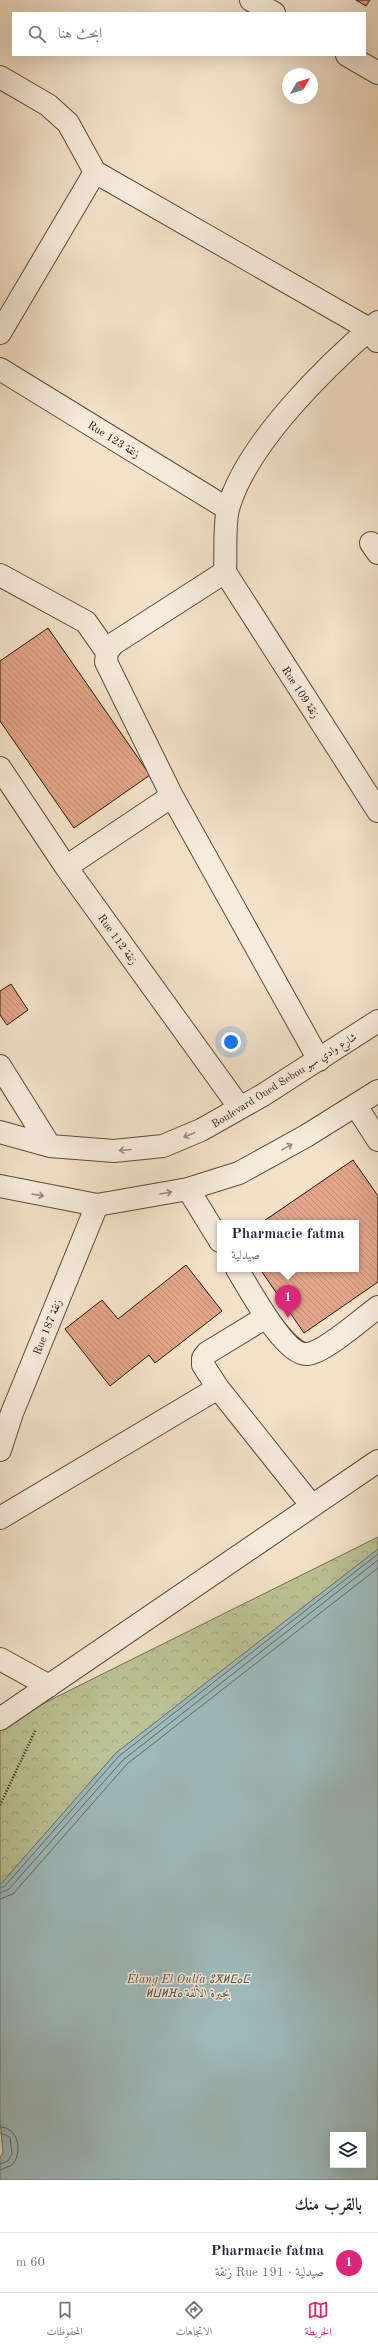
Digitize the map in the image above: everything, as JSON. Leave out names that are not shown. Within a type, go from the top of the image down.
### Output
[{"type":"street","points":[[251,0],[272,12]]},
{"type":"street","points":[[349,56],[378,73]]},
{"type":"street","points":[[0,77],[48,105],[68,123],[95,172],[375,331],[303,392],[267,437],[245,469],[228,510],[225,572],[113,644],[107,652],[106,662],[172,796],[319,1060]]},
{"type":"street","points":[[0,334],[95,172]]},
{"type":"street","name":"Rue 123 زنقة","points":[[0,369],[228,510]]},
{"type":"street","name":"Rue 109 زنقة","points":[[225,572],[378,811]]},
{"type":"street","points":[[0,575],[74,614],[86,622],[107,652]]},
{"type":"street","name":"Rue 112 زنقة","points":[[0,768],[66,867],[240,1108]]},
{"type":"street","points":[[66,867],[172,796]]},
{"type":"street","name":"Boulevard Oued Sebou شارع وادي سبو","points":[[0,1132],[50,1146],[114,1150],[163,1146],[201,1130],[240,1108],[319,1060],[378,1021]]},
{"type":"street","points":[[0,1066],[50,1146]]},
{"type":"street","points":[[0,1186],[97,1205],[188,1189],[239,1173],[306,1136],[378,1091]]},
{"type":"street","points":[[356,1106],[378,1140]]},
{"type":"street","points":[[188,1189],[217,1236]]},
{"type":"street","name":"Rue 187 زنقة","points":[[0,1450],[6,1410],[97,1205]]},
{"type":"street","points":[[239,1272],[266,1316],[294,1351],[306,1354],[321,1350],[378,1307]]},
{"type":"street","points":[[266,1316],[207,1354],[203,1358],[203,1365],[218,1388],[312,1506]]},
{"type":"street","points":[[0,1518],[218,1388]]},
{"type":"street","points":[[0,1719],[378,1462]]},
{"type":"street","points":[[0,1659],[49,1686]]},
{"type":"path","points":[[0,1805],[37,1728]]},
{"type":"green space","points":[[378,1537],[378,1549],[116,1753],[0,1885],[0,1725]]},
{"type":"water","name":"Étang El Oulfa ⵓⴳⵍⵎⴰⵎ ⵍⵡⵍⴼⴰ بحيرة الألفة","points":[[378,1549],[378,2180],[0,2180],[0,2157],[3,2153],[0,2121],[0,1885],[116,1753]]},
{"type":"building","points":[[356,0],[370,0],[366,6]]},
{"type":"building","points":[[48,628],[150,775],[74,828],[0,721],[0,661]]},
{"type":"building","points":[[11,984],[28,1010],[7,1025],[0,1015],[0,991]]},
{"type":"building","points":[[353,1160],[378,1196],[378,1282],[304,1333],[262,1272],[359,1272],[359,1220],[265,1220]]},
{"type":"building","points":[[186,1265],[222,1311],[155,1363],[149,1355],[110,1386],[65,1329],[102,1300],[118,1319]]},
{"type":"place","name":"Pharmacie fatma","points":[[288,1318]]}]
